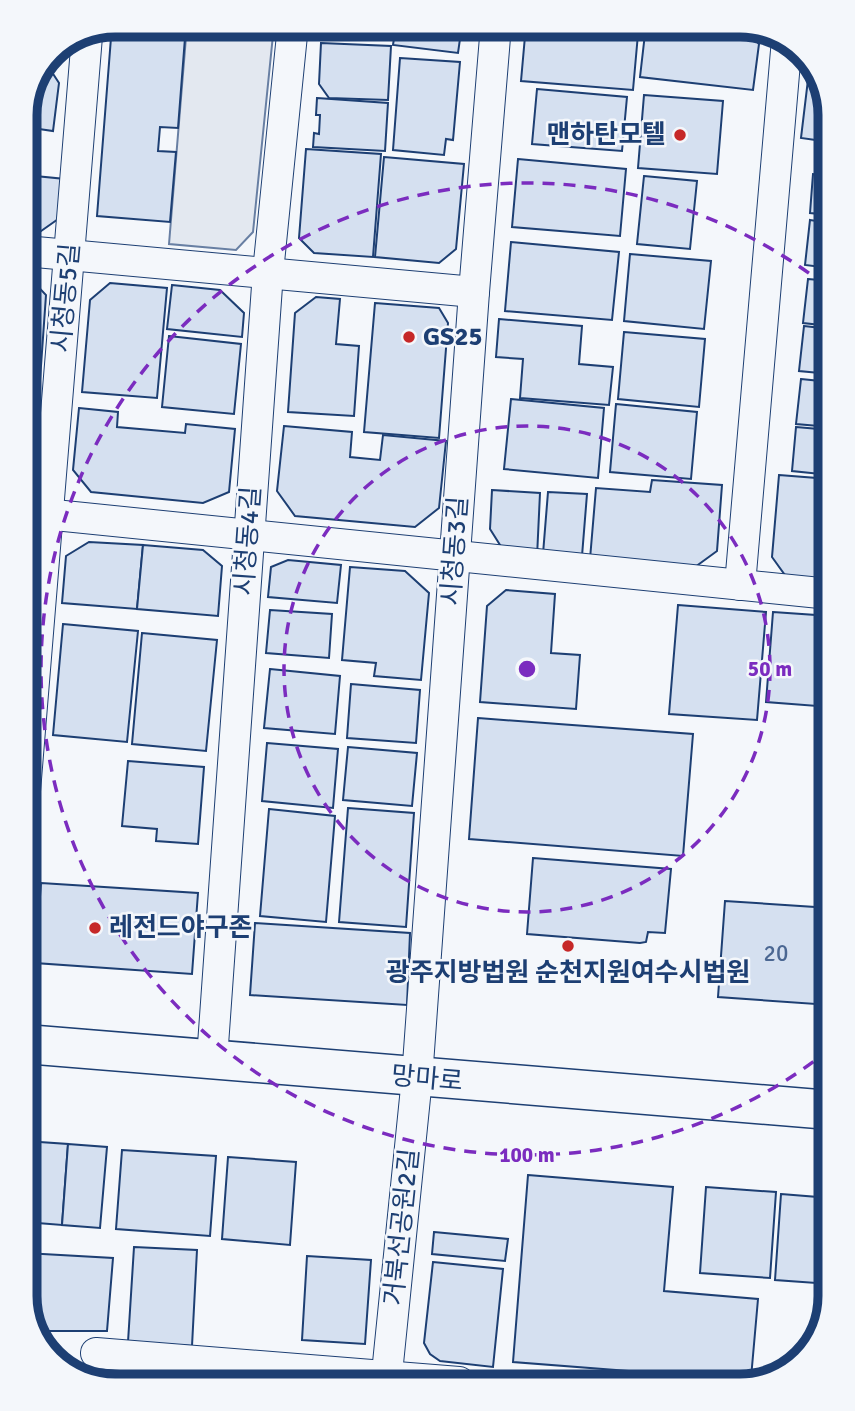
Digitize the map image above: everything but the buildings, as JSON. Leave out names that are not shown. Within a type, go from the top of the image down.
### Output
[{"type":"street","name":"시청동4길","points":[[212,1059],[268,272],[292,37]]},
{"type":"street","name":"시청동3길","points":[[417,1078],[495,37]]},
{"type":"street","name":"시청동5길","points":[[37,513],[70,254],[82,45]]},
{"type":"street","points":[[740,585],[787,52]]},
{"type":"street","points":[[37,252],[474,292]]},
{"type":"street","points":[[37,513],[818,593]]},
{"type":"street","name":"망마로","points":[[37,1045],[818,1109]]},
{"type":"street","name":"거북선공원2길","points":[[387,1374],[417,1078]]},
{"type":"street","points":[[96,1353],[330,1374]]},
{"type":"shaded area","points":[[186,37],[273,37],[253,232],[236,250],[169,244]]},
{"type":"place","name":"맨하탄모텔","points":[[680,135]]},
{"type":"place","name":"GS25","points":[[409,337]]},
{"type":"place","name":"레전드야구존","points":[[95,928]]},
{"type":"place","name":"광주지방법원 순천지원여수시법원","points":[[568,946]]}]
